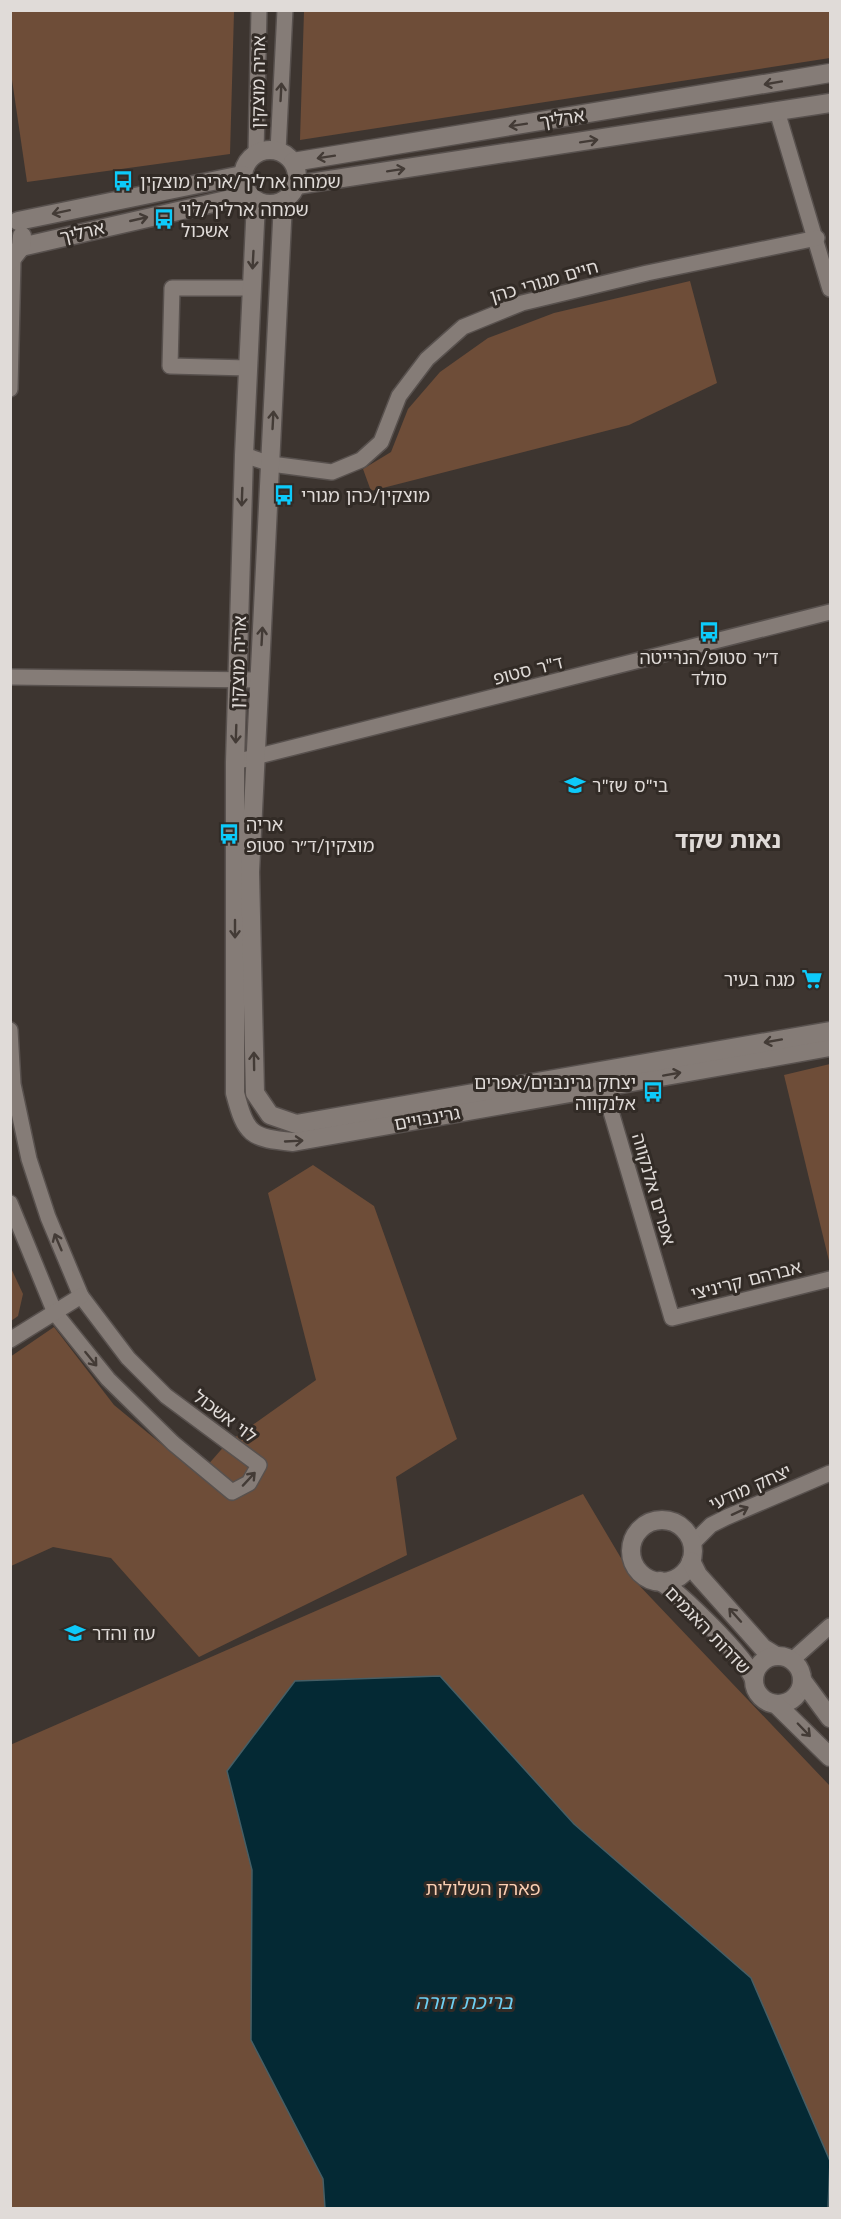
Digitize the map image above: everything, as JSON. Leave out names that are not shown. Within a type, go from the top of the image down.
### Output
[{"type":"street","name":"אריה מוצקין","points":[[256,153],[259,10]]},
{"type":"street","name":"אריה מוצקין","points":[[278,151],[285,10]]},
{"type":"street","name":"ארליך","points":[[293,162],[831,73]]},
{"type":"street","name":"ארליך","points":[[297,185],[831,103]]},
{"type":"street","points":[[777,111],[831,289]]},
{"type":"street","points":[[278,151],[293,162],[298,175],[297,185],[283,202],[266,205],[252,198],[242,175],[249,159],[256,153],[278,151]]},
{"type":"street","name":"ארליך","points":[[14,218],[242,175]]},
{"type":"street","name":"אריה מוצקין","points":[[243,1122],[235,1093],[235,762],[244,454],[252,288],[252,198]]},
{"type":"street","name":"ארליך","points":[[15,256],[252,198]]},
{"type":"street","name":"אריה מוצקין","points":[[270,1115],[255,1093],[250,872],[283,202]]},
{"type":"street","points":[[10,389],[15,256],[22,234],[14,218]]},
{"type":"street","name":"חיים מגורי כהן","points":[[244,454],[271,464],[332,472],[361,460],[381,442],[399,396],[428,359],[463,327],[522,303],[647,273],[817,238]]},
{"type":"street","points":[[248,368],[170,366],[172,288],[252,288]]},
{"type":"street","name":"ד\"ר סטופ","points":[[235,762],[831,612]]},
{"type":"street","points":[[10,678],[260,680]]},
{"type":"street","name":"לוי אשכול","points":[[10,1030],[13,1084],[29,1160],[48,1217],[81,1296],[128,1358],[166,1396],[260,1465],[249,1483],[232,1492],[173,1443],[108,1379],[55,1313],[10,1203]]},
{"type":"street","name":"גרינבויים","points":[[243,1122],[261,1139],[293,1142],[831,1031]]},
{"type":"street","name":"גרינבויים","points":[[270,1115],[296,1124],[601,1078],[831,1047]]},
{"type":"street","name":"אפרים אלנקווה","points":[[601,1078],[672,1318]]},
{"type":"street","name":"אברהם קריניצי","points":[[672,1318],[831,1279]]},
{"type":"street","points":[[10,1340],[81,1296]]},
{"type":"street","name":"יצחק מודעי","points":[[691,1552],[711,1525],[831,1473]]},
{"type":"street","points":[[652,1521],[672,1522],[688,1534],[691,1552],[683,1573],[675,1579],[660,1581],[646,1578],[634,1566],[631,1550],[637,1532],[652,1521]]},
{"type":"street","name":"שדרות האגמים","points":[[691,1552],[706,1583],[764,1647],[784,1658]]},
{"type":"street","name":"שדרות האגמים","points":[[660,1581],[681,1596],[746,1665],[754,1679]]},
{"type":"street","points":[[831,1626],[784,1658],[760,1663],[754,1679],[757,1693],[762,1700],[776,1704],[831,1757]]},
{"type":"street","points":[[784,1658],[799,1669],[802,1680],[831,1718]]},
{"type":"street","points":[[776,1704],[793,1699],[799,1693],[802,1680]]},
{"type":"green space","points":[[231,10],[234,12],[230,154],[27,182],[11,73],[11,11]]},
{"type":"green space","points":[[304,11],[830,11],[830,58],[300,140]]},
{"type":"green space","points":[[690,281],[717,383],[629,425],[371,491],[363,469],[391,452],[408,409],[440,372],[488,338],[554,313]]},
{"type":"green space","points":[[830,1064],[830,1265],[784,1075]]},
{"type":"green space","points":[[313,1165],[374,1206],[457,1439],[396,1477],[407,1555],[199,1657],[111,1558],[53,1547],[11,1566],[10,1357],[54,1327],[114,1405],[199,1475],[227,1443],[316,1380],[268,1193]]},
{"type":"green space","points":[[10,1266],[23,1294],[18,1316],[11,1321]]},
{"type":"green space","name":"פארק השלולית","points":[[583,1494],[634,1580],[830,1786],[830,2208],[11,2208],[10,1745]]},
{"type":"water","name":"בריכת דורה","points":[[440,1676],[574,1824],[751,1978],[830,2161],[828,2208],[325,2208],[323,2179],[251,2040],[252,1870],[227,1771],[295,1681]]},
{"type":"place","name":"שמחה ארליך/אריה מוצקין","points":[[123,181]]},
{"type":"place","name":"שמחה ארליך/לוי אשכול","points":[[164,219]]},
{"type":"place","name":"מוצקין/כהן מגורי","points":[[284,495]]},
{"type":"place","name":"ד״ר סטופ/הנרייטה סולד","points":[[709,632]]},
{"type":"place","name":"בי\"ס שז\"ר","points":[[575,785]]},
{"type":"place","name":"אריה מוצקין/ד״ר סטופ","points":[[229,834]]},
{"type":"place","name":"מגה בעיר","points":[[812,979]]},
{"type":"place","name":"יצחק גרינבוים/אפרים אלנקווה","points":[[653,1092]]},
{"type":"place","name":"עוז והדר","points":[[75,1633]]},
{"type":"district","name":"נאות שקד","points":[[728,840]]}]
